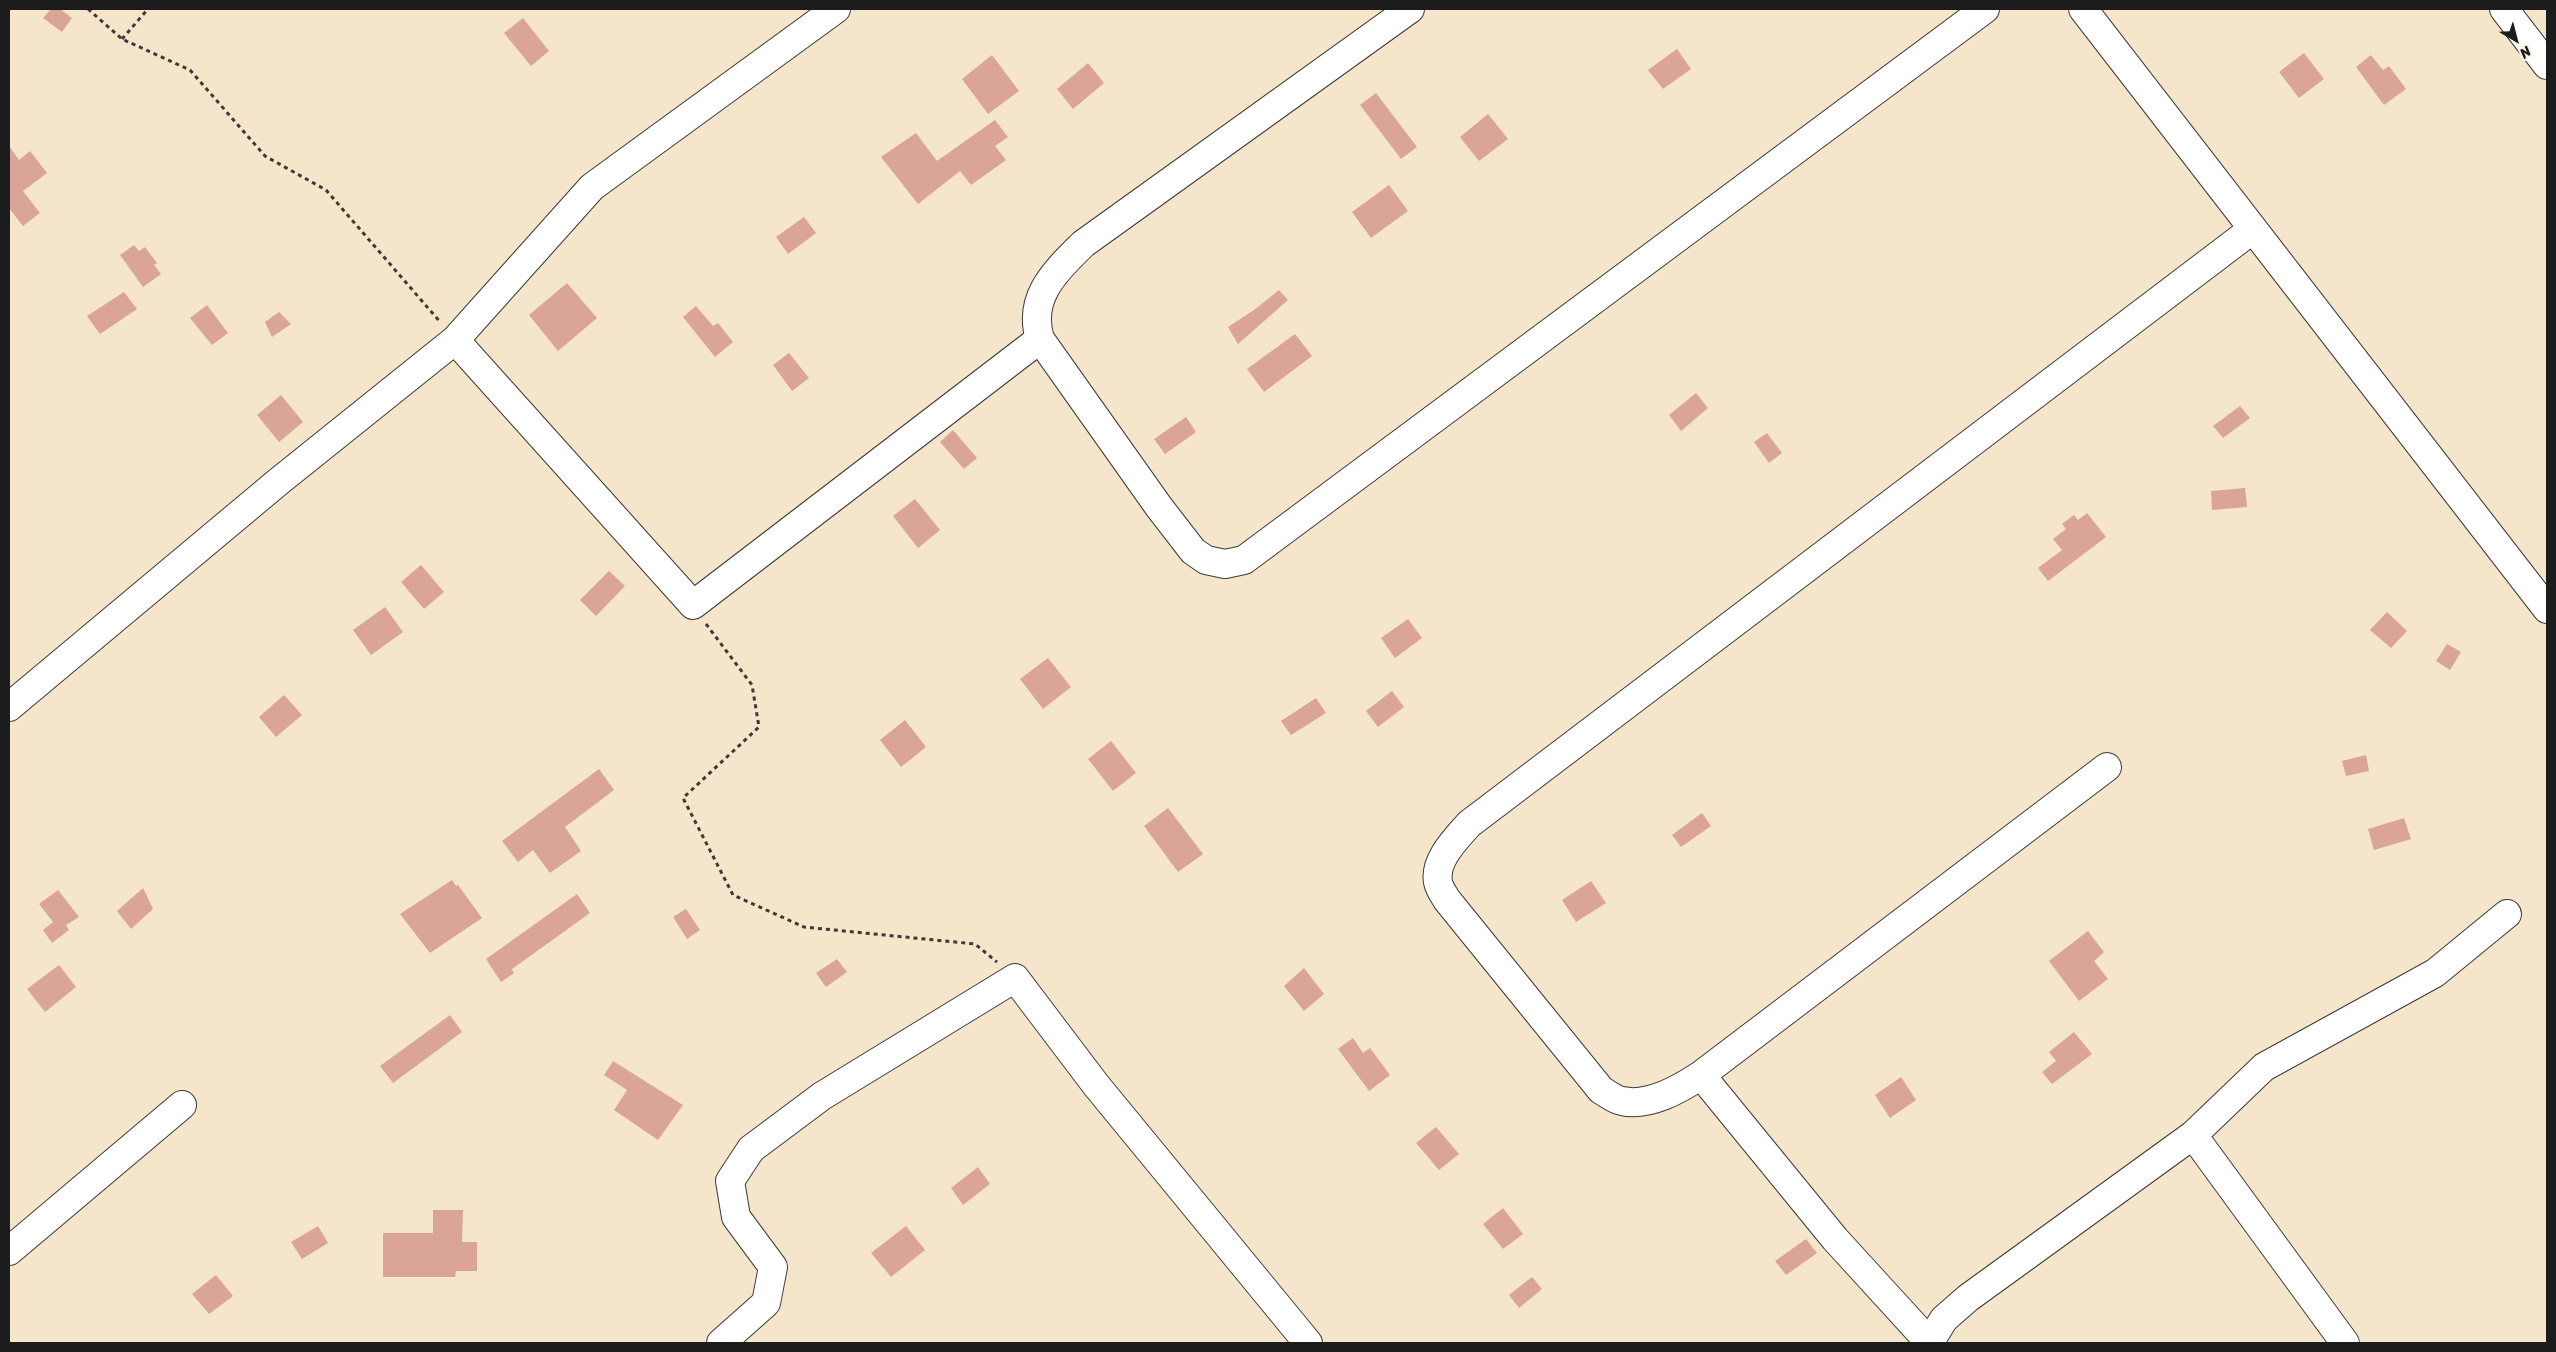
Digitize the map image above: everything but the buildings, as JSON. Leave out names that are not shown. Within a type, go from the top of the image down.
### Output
[{"type":"street","points":[[9,708],[278,482],[455,340],[592,187],[836,9]]},
{"type":"street","points":[[1410,9],[1084,244],[1056,270],[1037,303],[1036,323],[1040,339],[1158,507],[1193,551],[1206,560],[1225,564],[1244,560],[1985,9]]},
{"type":"street","points":[[2083,9],[2547,610]]},
{"type":"street","points":[[2504,9],[2547,65]]},
{"type":"street","points":[[2107,767],[1701,1075],[1662,1096],[1636,1103],[1620,1101],[1602,1090],[1447,900],[1438,883],[1438,867],[1451,845],[1468,824],[2253,229]]},
{"type":"street","points":[[455,340],[693,605],[1040,339]]},
{"type":"street","points":[[1701,1075],[1835,1239],[1930,1343],[1944,1319],[1968,1298],[2193,1135],[2264,1067],[2435,973],[2507,914]]},
{"type":"street","points":[[722,1343],[766,1303],[773,1266],[736,1217],[730,1181],[751,1149],[822,1096],[1015,978],[1096,1085],[1308,1343]]},
{"type":"street","points":[[9,1251],[182,1105]]},
{"type":"street","points":[[2193,1135],[2345,1343]]},
{"type":"path","points":[[88,9],[122,39],[190,70],[265,156],[326,190],[455,340]]},
{"type":"path","points":[[122,39],[148,9]]},
{"type":"path","points":[[693,605],[752,685],[759,728],[682,798],[733,895],[804,927],[975,944],[1015,978]]}]
